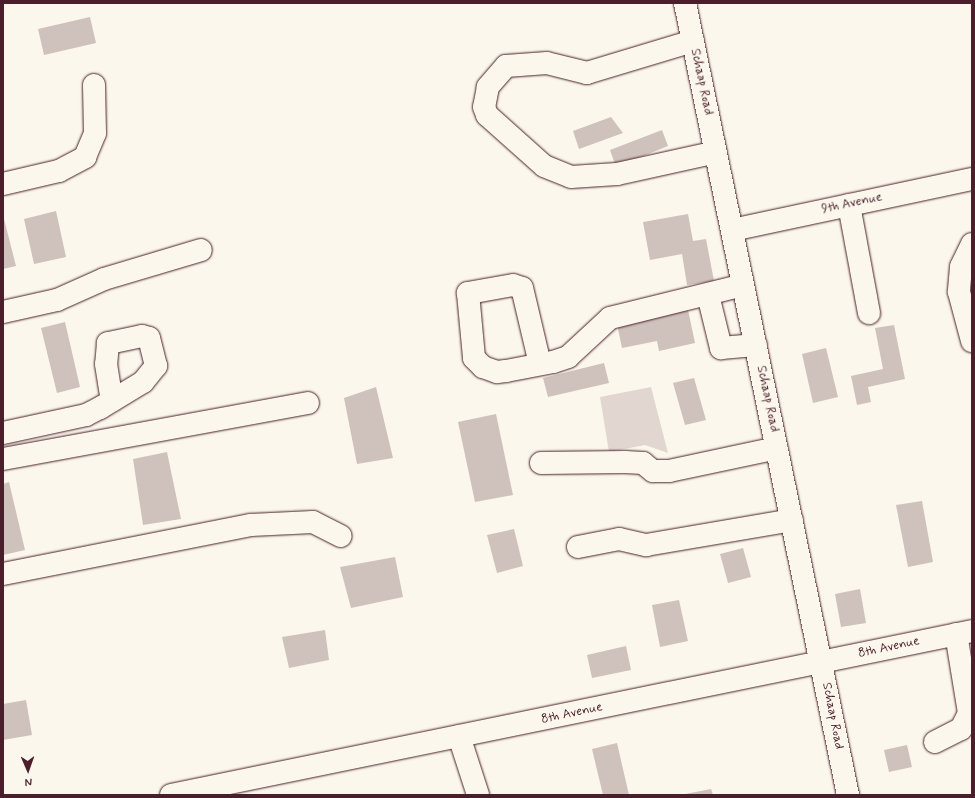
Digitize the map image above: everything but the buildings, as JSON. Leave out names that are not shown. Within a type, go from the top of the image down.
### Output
[{"type":"street","name":"Schaap Road","points":[[685,3],[848,795]]},
{"type":"street","points":[[693,41],[587,74],[546,63],[506,66],[488,87],[484,106],[487,115],[544,166],[571,178],[617,174],[716,152]]},
{"type":"street","points":[[3,184],[59,171],[85,157],[95,133],[94,85]]},
{"type":"street","name":"9th Avenue","points":[[732,230],[972,179]]},
{"type":"street","points":[[849,205],[869,313]]},
{"type":"street","points":[[972,244],[961,267],[959,292],[972,341]]},
{"type":"street","points":[[3,312],[57,300],[104,279],[201,250]]},
{"type":"street","points":[[540,364],[568,357],[610,318],[708,295],[743,285]]},
{"type":"street","points":[[708,295],[721,348],[756,345]]},
{"type":"street","points":[[3,433],[86,415],[112,401]]},
{"type":"street","points":[[3,459],[308,403]]},
{"type":"street","points":[[541,463],[643,463],[653,472],[669,471],[777,448]]},
{"type":"street","points":[[578,547],[619,539],[646,545],[792,520]]},
{"type":"street","points":[[3,574],[251,525],[313,522],[341,536]]},
{"type":"street","points":[[935,742],[961,729],[969,717],[964,633]]},
{"type":"street","name":"8th Avenue","points":[[175,795],[964,633]]},
{"type":"street","points":[[460,736],[477,795]]},
{"type":"shaded area","points":[[651,387],[668,453],[645,445],[609,452],[600,397]]}]
